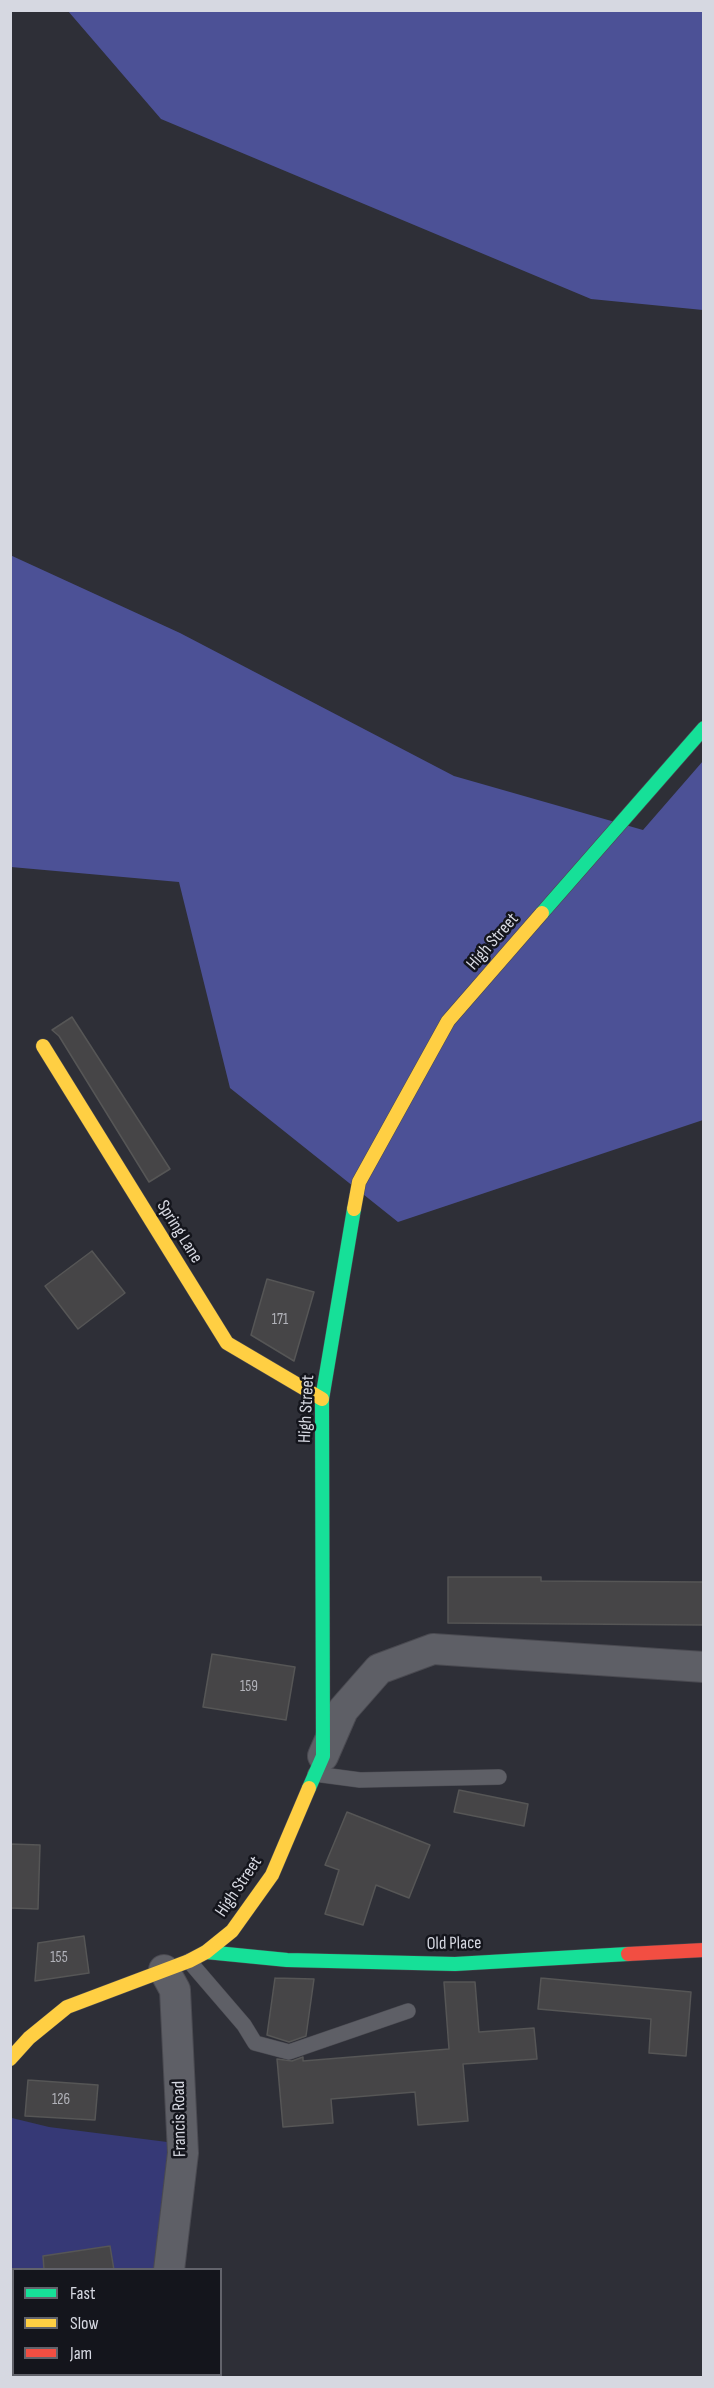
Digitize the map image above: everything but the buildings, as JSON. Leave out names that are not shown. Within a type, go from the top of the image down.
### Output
[{"type":"main road","name":"High Street","points":[[10,2059],[29,2038],[67,2007],[176,1966],[206,1952],[232,1930],[272,1875],[319,1765],[322,1399],[358,1182],[448,1021],[704,728]]},
{"type":"main road","name":"Spring Lane","points":[[43,1046],[227,1343],[322,1399]]},
{"type":"main road","name":"Old Place","points":[[206,1952],[287,1960],[455,1964],[704,1950]]},
{"type":"street","points":[[319,1765],[343,1710],[379,1669],[433,1649],[704,1667]]},
{"type":"street","name":"Francis Road","points":[[169,2268],[183,2153],[175,1990],[176,1966]]},
{"type":"lane","points":[[319,1765],[375,1780],[498,1778]]},
{"type":"lane","points":[[176,1966],[244,2025],[255,2043],[289,2052],[408,2011]]},
{"type":"shaded area","points":[[68,11],[703,11],[703,310],[591,299],[161,119]]},
{"type":"shaded area","points":[[10,555],[180,633],[454,776],[643,830],[703,761],[703,1120],[398,1222],[230,1088],[179,882],[11,867]]},
{"type":"shaded area","points":[[12,2118],[49,2127],[175,2143],[160,2268],[12,2268],[12,2344],[10,2324]]},
{"type":"shaded area","points":[[17,2376],[171,2376],[170,2378],[17,2378]]},
{"type":"traffic: fast","points":[[542,913],[704,728]]},
{"type":"traffic: fast","points":[[309,1788],[323,1756],[322,1399],[354,1209]]},
{"type":"traffic: fast","points":[[206,1952],[287,1960],[455,1964],[628,1954]]},
{"type":"traffic: slow","points":[[354,1209],[359,1182],[448,1021],[542,913]]},
{"type":"traffic: slow","points":[[43,1046],[227,1343],[322,1399]]},
{"type":"traffic: slow","points":[[10,2059],[29,2038],[67,2007],[189,1961],[206,1952],[232,1931],[272,1875],[309,1788]]},
{"type":"traffic: jam","points":[[628,1954],[704,1950]]}]
